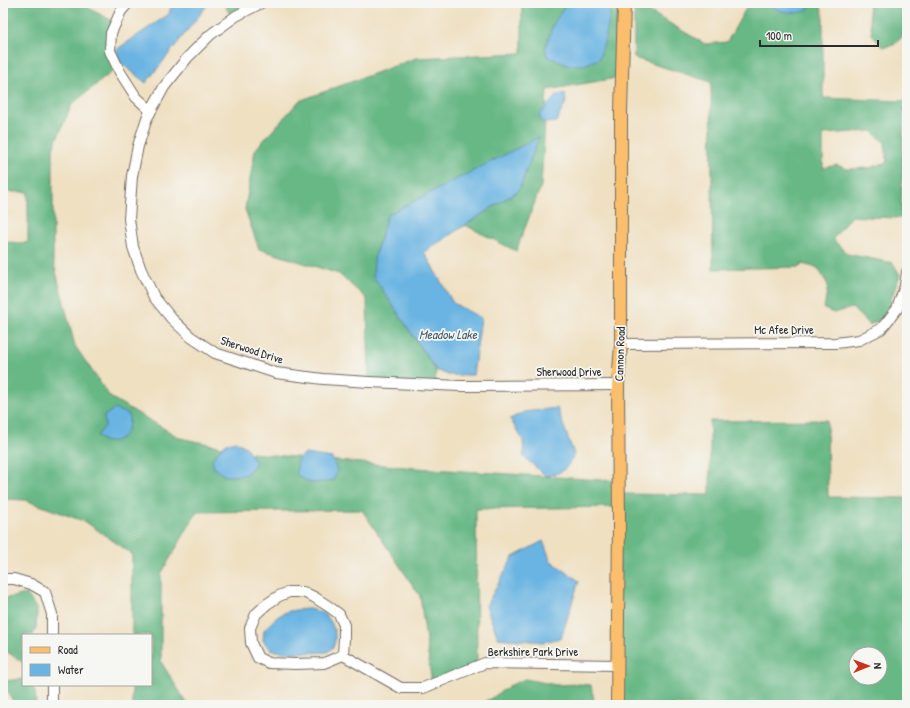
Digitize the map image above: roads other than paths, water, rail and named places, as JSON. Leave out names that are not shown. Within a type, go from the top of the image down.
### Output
[{"type":"main road","name":"Cannon Road","points":[[617,705],[619,525],[618,385],[621,344],[624,3]]},
{"type":"street","points":[[128,3],[121,11],[112,33],[110,51],[120,72],[136,96],[151,111]]},
{"type":"street","name":"Sherwood Drive","points":[[261,3],[236,16],[210,35],[188,57],[164,87],[147,118],[138,146],[132,176],[129,219],[133,247],[141,270],[154,297],[171,318],[191,337],[215,353],[276,372],[323,379],[460,386],[618,385]]},
{"type":"street","name":"Mc Afee Drive","points":[[621,344],[836,343],[859,340],[881,328],[897,309],[905,286],[907,272]]},
{"type":"street","points":[[3,579],[31,584],[45,592],[52,614],[52,634]]},
{"type":"street","points":[[289,592],[303,592],[339,614],[344,625],[343,655],[324,663],[269,663],[258,658],[251,643],[250,628],[256,614],[267,604],[279,596],[289,592]]},
{"type":"street","name":"Berkshire Park Drive","points":[[343,655],[401,688],[423,688],[485,663],[617,665]]},
{"type":"street","points":[[52,686],[52,705]]},
{"type":"water","points":[[172,3],[209,3],[146,83],[121,63],[116,50],[169,14]]},
{"type":"water","points":[[567,3],[608,3],[610,15],[605,40],[599,59],[584,65],[567,65],[547,56],[545,48],[553,25]]},
{"type":"water","points":[[769,3],[812,3],[806,11],[798,13],[776,9],[769,5]]},
{"type":"water","points":[[565,94],[566,102],[556,122],[541,122],[539,115],[557,95]]},
{"type":"water","name":"Meadow Lake","points":[[539,137],[519,190],[424,252],[453,303],[481,318],[473,375],[448,375],[436,370],[373,276],[374,259],[387,215]]},
{"type":"water","points":[[557,408],[574,454],[564,470],[546,476],[524,457],[523,440],[510,419],[524,412]]},
{"type":"water","points":[[114,409],[129,414],[128,429],[118,440],[105,442],[97,436],[105,426],[104,416]]},
{"type":"water","points":[[235,441],[246,447],[256,463],[247,474],[225,476],[214,468],[212,459],[225,444]]},
{"type":"water","points":[[305,454],[332,458],[337,470],[334,480],[310,483],[298,476],[296,472],[299,458]]},
{"type":"water","points":[[543,541],[551,561],[579,581],[561,638],[543,642],[498,638],[486,606],[513,557]]},
{"type":"water","points":[[309,609],[323,613],[331,622],[335,633],[332,649],[327,652],[281,652],[267,646],[263,640],[264,630],[275,619],[289,611]]}]
